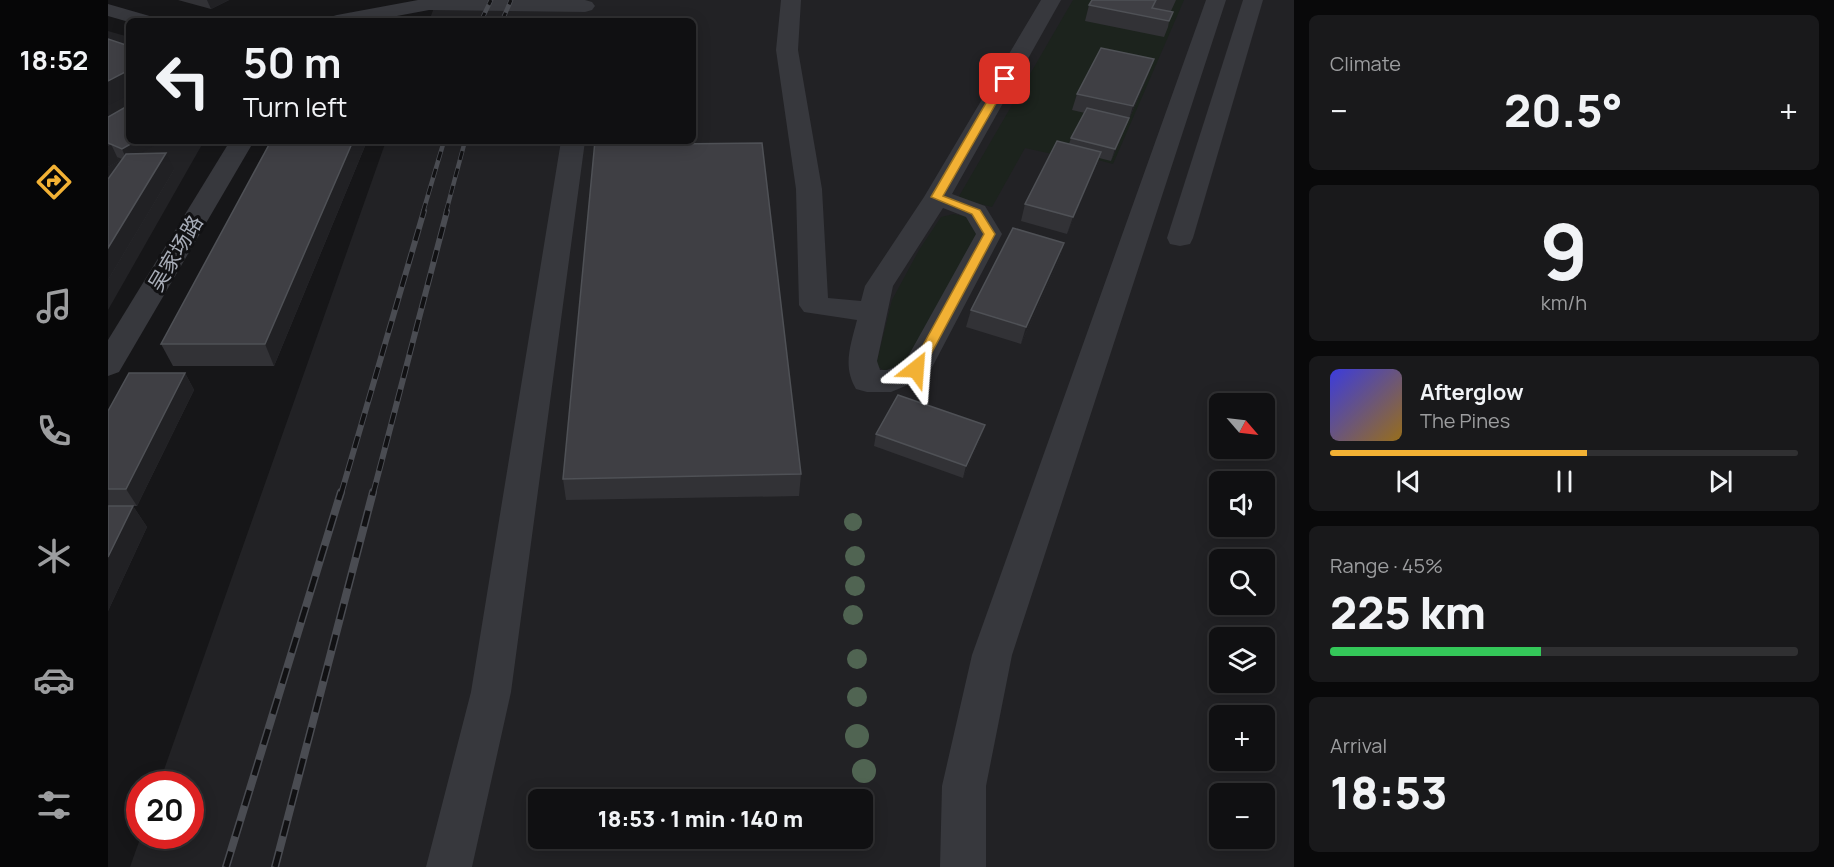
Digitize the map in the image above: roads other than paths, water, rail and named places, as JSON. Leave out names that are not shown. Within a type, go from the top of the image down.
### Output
[{"type":"street","points":[[790,0],[787,50],[808,189],[814,305],[849,311],[872,310]]},
{"type":"street","points":[[937,197],[976,212],[989,234],[916,369],[891,381],[867,381],[862,361],[879,286],[937,197],[1051,0]]},
{"type":"street","points":[[963,867],[964,786],[992,655],[1216,0]]},
{"type":"street","points":[[1180,238],[1253,0]]},
{"type":"street","points":[[353,18],[429,4],[585,9]]},
{"type":"street","points":[[108,9],[136,18]]},
{"type":"street","name":"吴家场路","points":[[108,365],[240,144]]},
{"type":"street","points":[[449,867],[491,692],[573,144]]},
{"type":"railway","points":[[482,18],[491,0]]},
{"type":"railway","points":[[503,18],[511,0]]},
{"type":"railway","points":[[423,212],[443,144]]},
{"type":"railway","points":[[446,212],[464,144]]},
{"type":"railway","points":[[341,494],[424,211]]},
{"type":"railway","points":[[373,494],[447,211]]},
{"type":"railway","points":[[226,867],[341,492]]},
{"type":"railway","points":[[275,867],[373,492]]}]
